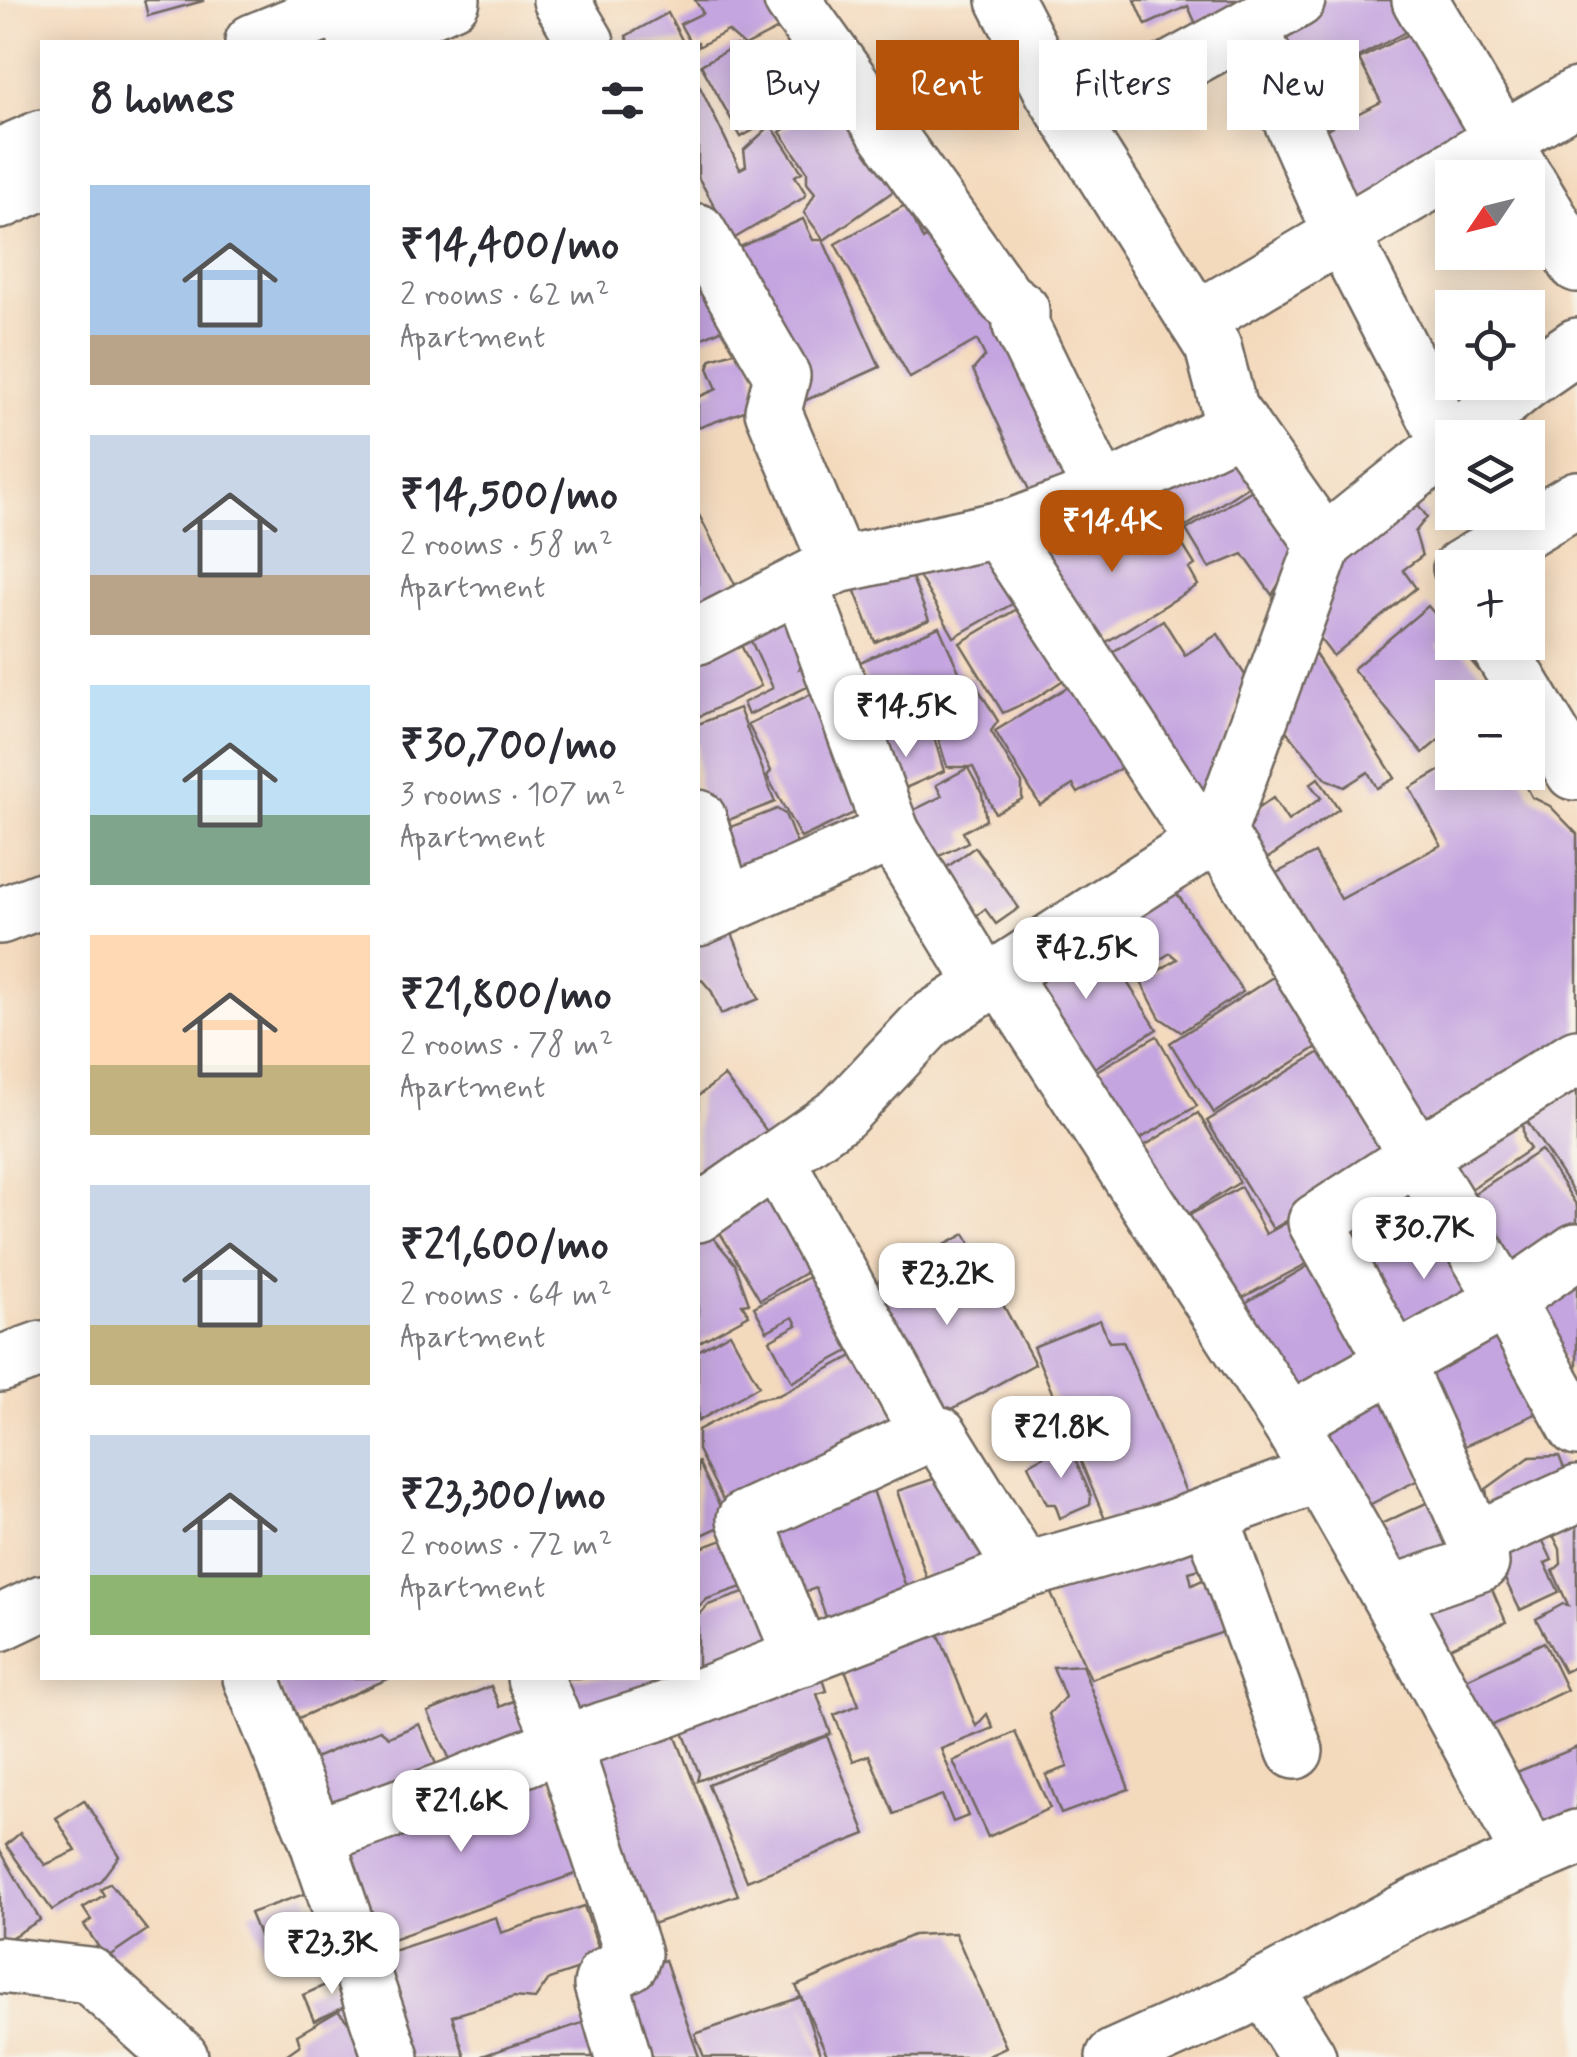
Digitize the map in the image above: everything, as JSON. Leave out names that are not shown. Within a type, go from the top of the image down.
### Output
[{"type":"street","points":[[258,40],[356,0]]},
{"type":"street","points":[[561,0],[585,40]]},
{"type":"street","points":[[792,0],[1005,298],[1021,310],[1020,326],[1102,493]]},
{"type":"street","points":[[1004,0],[1039,62]]},
{"type":"street","points":[[1207,50],[1298,0]]},
{"type":"street","points":[[1420,0],[1514,160]]},
{"type":"street","points":[[360,40],[447,1]]},
{"type":"street","points":[[1250,26],[1342,235],[1442,420]]},
{"type":"street","points":[[1524,160],[1577,96]]},
{"type":"street","points":[[1077,130],[1213,347],[1230,409],[1324,544]]},
{"type":"street","points":[[0,156],[40,139]]},
{"type":"street","points":[[0,201],[40,183]]},
{"type":"street","points":[[1196,320],[1342,235],[1435,199]]},
{"type":"street","points":[[1545,211],[1577,264]]},
{"type":"street","points":[[700,235],[782,376],[772,410],[892,833],[1289,1422],[1390,1596],[1554,1848],[1418,1905],[1264,1986],[1114,2057]]},
{"type":"street","points":[[1478,420],[1552,357]]},
{"type":"street","points":[[700,635],[819,574],[998,530],[1102,493],[1240,425]]},
{"type":"street","points":[[700,1213],[842,1112],[929,1021],[1211,837],[1324,544],[1435,455]]},
{"type":"street","points":[[1491,550],[1577,499]]},
{"type":"street","points":[[998,530],[1211,837],[1417,1156],[1506,1300],[1577,1428]]},
{"type":"street","points":[[1507,660],[1576,774]]},
{"type":"street","points":[[700,832],[711,912],[892,833]]},
{"type":"street","points":[[0,916],[40,901]]},
{"type":"street","points":[[1390,1596],[1481,1563],[1395,1362],[1316,1222],[1577,1057]]},
{"type":"street","points":[[776,1159],[928,1434]]},
{"type":"street","points":[[1289,1422],[1506,1300],[1577,1252]]},
{"type":"street","points":[[0,1364],[40,1351]]},
{"type":"street","points":[[802,1658],[745,1518],[928,1434],[940,1435],[1024,1571]]},
{"type":"street","points":[[316,1837],[563,1744],[658,1713],[1024,1571],[1158,1534],[1320,1474]]},
{"type":"street","points":[[1474,1540],[1577,1494]]},
{"type":"street","points":[[1210,1514],[1295,1751]]},
{"type":"street","points":[[0,1624],[40,1604]]},
{"type":"street","points":[[252,1680],[316,1837],[391,2057]]},
{"type":"street","points":[[536,1680],[563,1744],[633,1954],[630,1962],[606,1976],[602,1984],[622,2057]]},
{"type":"street","points":[[0,1965],[88,1975],[180,2057]]},
{"type":"street","points":[[1264,1986],[1308,2057]]},
{"type":"building","points":[[144,0],[203,0],[203,1],[148,16]]},
{"type":"building","points":[[695,0],[773,0],[786,25],[757,40],[738,40],[728,31],[700,46],[700,40],[689,40],[680,24],[703,13]]},
{"type":"building","points":[[1135,0],[1249,0],[1196,24],[1188,6],[1146,25]]},
{"type":"building","points":[[1315,0],[1404,0],[1417,26],[1359,56],[1359,40],[1263,40],[1258,30]]},
{"type":"building","points":[[668,13],[682,40],[628,40],[626,36]]},
{"type":"building","points":[[1425,26],[1486,147],[1454,160],[1435,160],[1435,168],[1347,204],[1313,136],[1325,130],[1359,130],[1359,113],[1381,102],[1359,59]]},
{"type":"building","points":[[807,32],[812,40],[795,40]]},
{"type":"building","points":[[730,48],[730,117],[701,65]]},
{"type":"building","points":[[700,87],[740,169],[746,166],[744,150],[766,130],[774,130],[802,172],[795,176],[806,194],[733,239],[700,181]]},
{"type":"building","points":[[856,92],[876,121],[876,130],[883,130],[915,176],[824,240],[804,213],[815,193],[807,183],[807,171],[780,132],[856,130]]},
{"type":"building","points":[[907,204],[923,240],[932,234],[961,252],[1081,484],[1030,492],[973,370],[985,356],[977,340],[910,378],[835,244]]},
{"type":"building","points":[[803,219],[813,240],[823,240],[880,367],[802,402],[733,250]]},
{"type":"building","points":[[700,267],[730,326],[700,339]]},
{"type":"building","points":[[750,347],[758,406],[700,427],[700,396],[717,389],[708,368],[711,359]]},
{"type":"building","points":[[1239,433],[1268,474],[1163,541],[1131,494]]},
{"type":"building","points":[[1269,480],[1306,541],[1272,595],[1243,554],[1209,568],[1186,530]]},
{"type":"building","points":[[1407,489],[1427,517],[1415,532],[1422,556],[1403,570],[1416,588],[1333,656],[1304,618],[1350,531]]},
{"type":"building","points":[[1131,496],[1167,553],[1182,544],[1195,565],[1189,569],[1198,585],[1087,654],[1028,560]]},
{"type":"building","points":[[700,517],[743,600],[700,622]]},
{"type":"building","points":[[995,536],[1028,595],[954,637],[907,555]]},
{"type":"building","points":[[903,555],[929,620],[875,642],[849,576]]},
{"type":"building","points":[[1037,597],[1074,673],[1036,698],[1003,713],[960,643]]},
{"type":"building","points":[[796,598],[808,655],[800,668],[811,663],[820,681],[748,715],[743,703],[773,688],[745,628]]},
{"type":"building","points":[[1428,606],[1435,614],[1435,660],[1470,660],[1487,680],[1435,680],[1435,743],[1423,753],[1353,669]]},
{"type":"building","points":[[1163,620],[1185,655],[1218,634],[1245,675],[1199,814],[1095,663]]},
{"type":"building","points":[[939,627],[961,676],[881,715],[858,663]]},
{"type":"building","points":[[739,641],[761,686],[700,716],[700,660]]},
{"type":"building","points":[[1308,643],[1395,778],[1377,788],[1368,772],[1344,787],[1326,779],[1274,716],[1297,699]]},
{"type":"building","points":[[1087,675],[1138,758],[1078,793],[1073,785],[1040,805],[995,731]]},
{"type":"building","points":[[971,677],[998,721],[991,731],[1022,783],[1022,799],[995,813],[973,767],[947,767],[934,724],[944,718],[932,695]]},
{"type":"building","points":[[822,689],[871,805],[801,838],[767,776],[771,771],[748,724]]},
{"type":"building","points":[[739,708],[775,802],[713,826],[700,790],[700,723]]},
{"type":"building","points":[[930,724],[944,771],[885,797],[866,747]]},
{"type":"building","points":[[968,768],[982,794],[986,820],[963,832],[968,842],[917,867],[902,816],[942,796],[936,785]]},
{"type":"building","points":[[1435,774],[1435,790],[1528,790],[1577,834],[1577,1042],[1410,1130],[1271,876],[1315,853],[1341,899],[1441,845],[1410,788]]},
{"type":"building","points":[[1318,778],[1339,809],[1261,863],[1235,824],[1273,798],[1288,821],[1321,798],[1310,784]]},
{"type":"building","points":[[777,809],[785,814],[806,867],[729,898],[705,837]]},
{"type":"building","points":[[975,847],[1019,908],[996,924],[985,909],[964,925],[925,883]]},
{"type":"building","points":[[1172,886],[1243,992],[1181,1032],[1160,1018],[1141,982],[1177,959],[1170,953],[1131,979],[1101,933]]},
{"type":"building","points":[[727,921],[759,999],[721,1014],[712,992],[700,981],[700,932]]},
{"type":"building","points":[[1092,927],[1157,1029],[1080,1077],[1016,976]]},
{"type":"building","points":[[1287,968],[1331,1038],[1214,1113],[1170,1043]]},
{"type":"building","points":[[1157,1036],[1197,1106],[1122,1149],[1081,1080]]},
{"type":"building","points":[[1340,1040],[1406,1149],[1273,1229],[1207,1121]]},
{"type":"building","points":[[724,1076],[776,1143],[700,1202],[700,1094]]},
{"type":"building","points":[[1577,1088],[1577,1198],[1527,1121]]},
{"type":"building","points":[[1198,1113],[1240,1182],[1179,1220],[1136,1151]]},
{"type":"building","points":[[1522,1120],[1524,1140],[1530,1149],[1462,1195],[1435,1155]]},
{"type":"building","points":[[1541,1150],[1577,1206],[1577,1225],[1507,1271],[1464,1200]]},
{"type":"building","points":[[1418,1170],[1440,1211],[1352,1259],[1330,1218]]},
{"type":"building","points":[[771,1172],[825,1261],[760,1300],[707,1211]]},
{"type":"building","points":[[1241,1187],[1266,1234],[1288,1222],[1310,1262],[1234,1302],[1188,1216]]},
{"type":"building","points":[[1449,1213],[1494,1303],[1398,1351],[1353,1261]]},
{"type":"building","points":[[706,1229],[735,1264],[749,1303],[742,1304],[749,1315],[700,1342],[700,1235]]},
{"type":"building","points":[[965,1234],[1035,1364],[928,1422],[858,1292]]},
{"type":"building","points":[[1320,1259],[1375,1352],[1283,1407],[1228,1313]]},
{"type":"building","points":[[1577,1267],[1577,1380],[1527,1297]]},
{"type":"building","points":[[818,1272],[858,1346],[792,1382],[770,1340],[797,1325],[793,1317],[767,1331],[754,1307]]},
{"type":"building","points":[[1508,1312],[1551,1407],[1456,1450],[1406,1358]]},
{"type":"building","points":[[1100,1320],[1109,1342],[1123,1341],[1188,1497],[1109,1529],[1033,1347]]},
{"type":"building","points":[[730,1333],[759,1386],[700,1420],[700,1350]]},
{"type":"building","points":[[862,1351],[901,1424],[731,1516],[700,1454],[700,1429],[757,1399],[779,1395]]},
{"type":"building","points":[[1384,1380],[1422,1478],[1351,1514],[1303,1421]]},
{"type":"building","points":[[1068,1442],[1091,1496],[1090,1505],[1060,1518],[1055,1504],[1047,1504],[1028,1465]]},
{"type":"building","points":[[1559,1456],[1573,1490],[1492,1525],[1486,1489],[1530,1457]]},
{"type":"building","points":[[700,1465],[728,1523],[700,1536]]},
{"type":"building","points":[[945,1475],[997,1567],[931,1590],[897,1491]]},
{"type":"building","points":[[872,1487],[908,1593],[827,1620],[816,1588],[788,1598],[763,1524]]},
{"type":"building","points":[[1435,1499],[1463,1557],[1376,1564],[1361,1533]]},
{"type":"building","points":[[1577,1506],[1577,1666],[1564,1672],[1536,1619],[1568,1605],[1553,1571],[1561,1564],[1560,1549],[1546,1521]]},
{"type":"building","points":[[1534,1522],[1552,1560],[1545,1563],[1559,1592],[1520,1610],[1488,1544]]},
{"type":"building","points":[[1194,1531],[1211,1566],[1189,1572],[1192,1585],[1213,1575],[1229,1630],[1091,1679],[1047,1585]]},
{"type":"building","points":[[739,1534],[756,1582],[707,1599],[700,1606],[700,1548]]},
{"type":"building","points":[[1483,1568],[1506,1622],[1434,1655],[1411,1603]]},
{"type":"building","points":[[764,1586],[785,1646],[700,1674],[700,1614],[708,1605]]},
{"type":"building","points":[[935,1625],[976,1726],[987,1714],[993,1728],[941,1749],[968,1816],[953,1822],[942,1795],[894,1814],[869,1755],[853,1761],[834,1715],[859,1705],[842,1662]]},
{"type":"building","points":[[1544,1642],[1567,1690],[1474,1734],[1452,1686]]},
{"type":"building","points":[[817,1660],[827,1691],[817,1694],[831,1734],[697,1781],[699,1773],[678,1719]]},
{"type":"building","points":[[1082,1665],[1129,1789],[1061,1814],[1046,1775],[1068,1767],[1049,1714],[1065,1697],[1053,1667]]},
{"type":"building","points":[[276,1680],[385,1680],[294,1720]]},
{"type":"building","points":[[542,1680],[670,1680],[672,1685],[559,1724]]},
{"type":"building","points":[[491,1686],[500,1707],[518,1699],[530,1729],[453,1766],[428,1712]]},
{"type":"building","points":[[670,1722],[738,1895],[632,1931],[577,1751]]},
{"type":"building","points":[[419,1724],[442,1778],[335,1825],[308,1761],[380,1730],[389,1737]]},
{"type":"building","points":[[1015,1732],[1050,1808],[988,1837],[953,1761]]},
{"type":"building","points":[[827,1736],[866,1834],[747,1881],[708,1784]]},
{"type":"building","points":[[1577,1747],[1577,1832],[1547,1844],[1517,1772]]},
{"type":"building","points":[[544,1761],[583,1871],[373,1946],[337,1845]]},
{"type":"building","points":[[84,1800],[119,1856],[101,1880],[52,1910],[6,1845],[20,1833],[45,1865],[76,1851],[56,1818]]},
{"type":"building","points":[[0,1850],[40,1920],[0,1944]]},
{"type":"building","points":[[110,1883],[147,1930],[106,1958],[84,1925],[91,1920],[83,1908],[104,1895],[100,1889]]},
{"type":"building","points":[[307,1893],[327,1945],[272,1967],[250,1913]]},
{"type":"building","points":[[584,1906],[603,1961],[549,1979],[535,1999],[514,1997],[452,2016],[465,2057],[404,2057],[371,1958],[496,1917],[501,1933]]},
{"type":"building","points":[[955,1933],[1006,2047],[984,2057],[828,2057],[796,1986],[913,1935]]},
{"type":"building","points":[[665,1960],[699,2057],[634,2057],[607,1980]]},
{"type":"building","points":[[350,1974],[361,2000],[314,2021],[303,1995]]},
{"type":"building","points":[[801,1997],[821,2057],[704,2057],[695,2034]]},
{"type":"building","points":[[338,2011],[379,2057],[283,2057],[300,2045],[297,2035]]},
{"type":"building","points":[[591,2020],[604,2057],[482,2057],[482,2056]]}]
